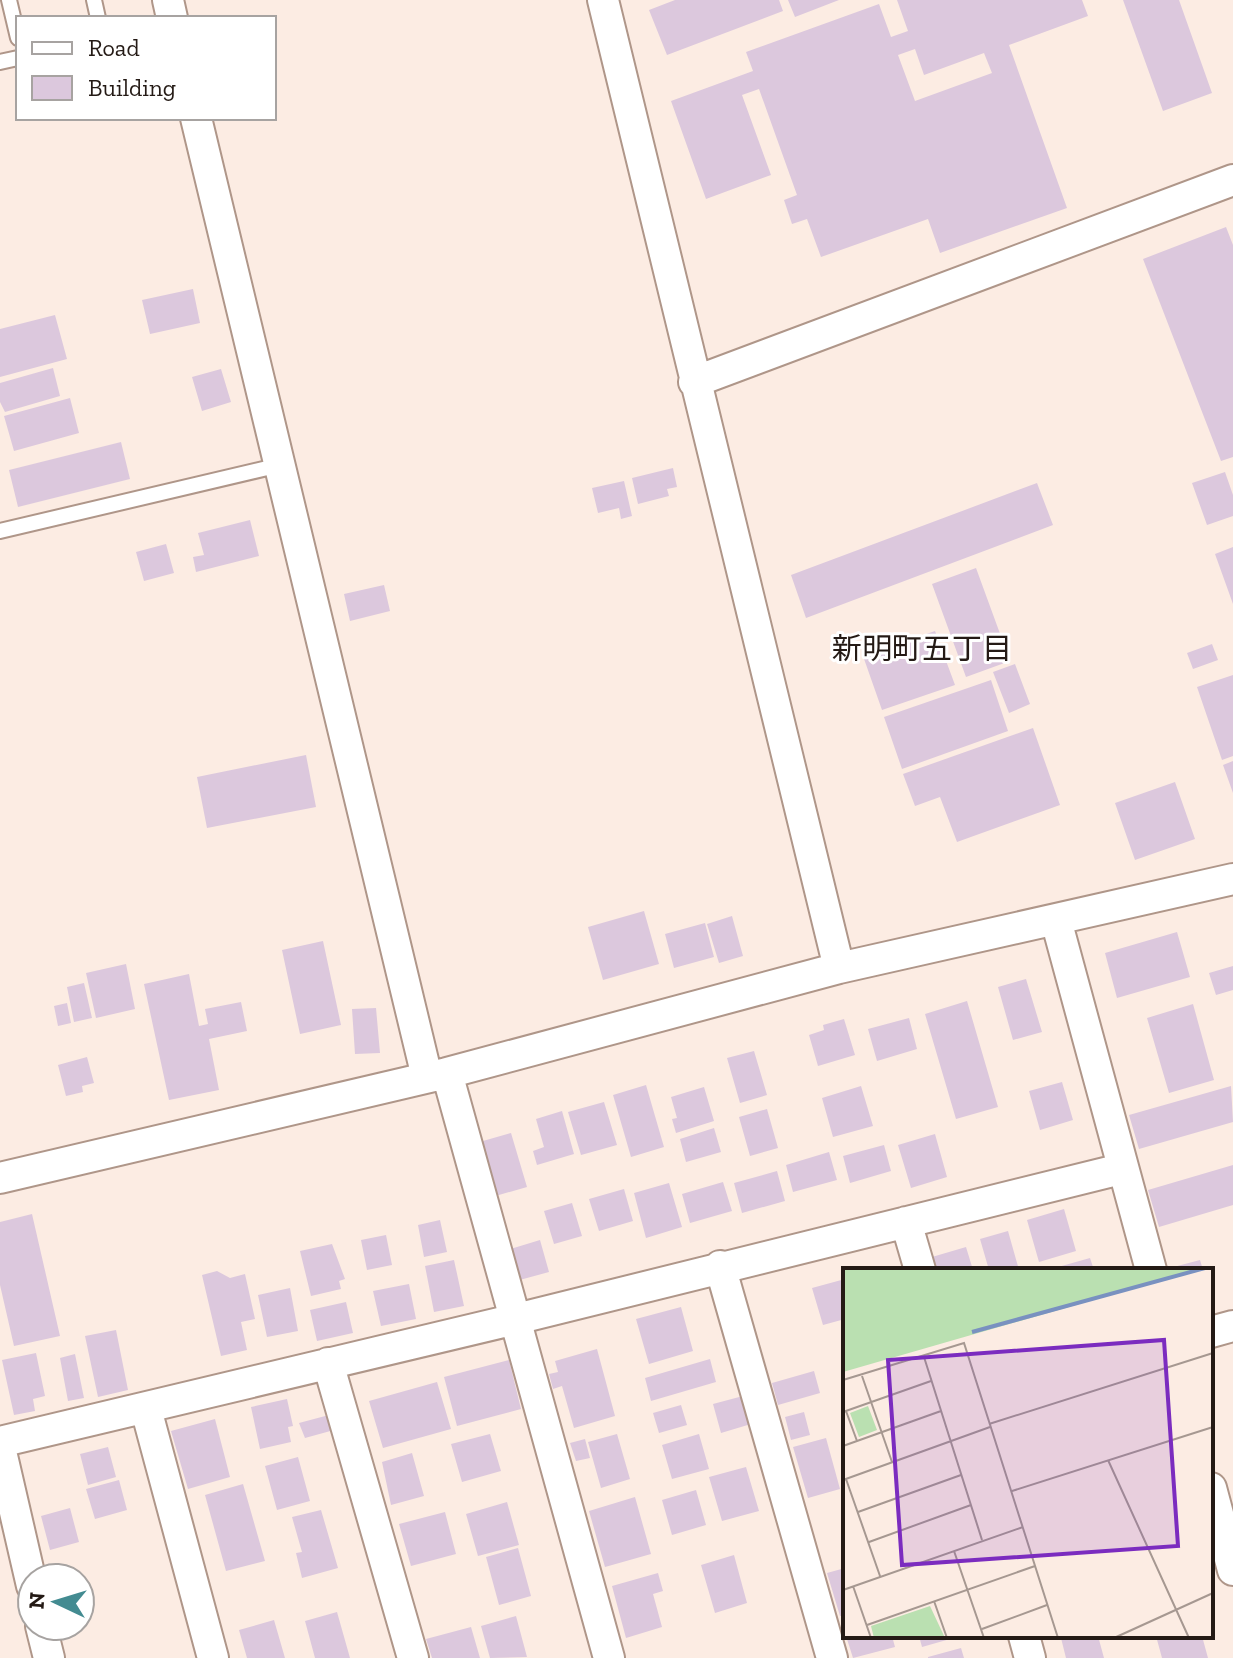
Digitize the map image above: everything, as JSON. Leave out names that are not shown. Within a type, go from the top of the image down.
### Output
[{"type":"street","points":[[603,0],[839,968]]},
{"type":"street","points":[[196,120],[280,465],[437,1075],[516,1319],[609,1658]]},
{"type":"street","points":[[694,382],[1233,180]]},
{"type":"street","points":[[0,1178],[437,1075],[839,968],[1233,879]]},
{"type":"street","points":[[1056,920],[1121,1169],[1150,1268]]},
{"type":"street","points":[[27,1562],[0,1445],[1121,1169]]},
{"type":"street","points":[[906,1222],[919,1268]]},
{"type":"street","points":[[720,1266],[832,1658]]},
{"type":"street","points":[[1213,1331],[1233,1326]]},
{"type":"street","points":[[328,1363],[413,1658]]},
{"type":"street","points":[[146,1409],[213,1658]]},
{"type":"street","points":[[1213,1495],[1233,1570]]},
{"type":"street","points":[[1025,1638],[1030,1658]]},
{"type":"lane","points":[[9,0],[16,30]]},
{"type":"lane","points":[[0,531],[280,465]]},
{"type":"building","points":[[675,0],[779,0],[783,11],[667,55],[649,10]]},
{"type":"building","points":[[788,0],[839,0],[795,17]]},
{"type":"building","points":[[897,0],[1082,0],[1088,16],[1009,45],[1067,208],[940,253],[928,219],[821,257],[807,219],[792,224],[784,200],[797,195],[759,89],[742,95],[771,175],[706,199],[671,101],[753,71],[746,52],[879,4],[891,37],[908,31]],"holes":[[[915,49],[924,75],[984,53],[992,73],[915,101],[898,55]]]},
{"type":"building","points":[[1123,0],[1179,0],[1212,93],[1163,111]]},
{"type":"building","points":[[1226,227],[1233,245],[1233,457],[1221,461],[1143,259]]},
{"type":"building","points":[[193,289],[200,323],[150,334],[142,300]]},
{"type":"building","points":[[55,315],[67,359],[0,377],[0,329]]},
{"type":"building","points":[[53,368],[60,396],[5,412],[0,402],[0,383]]},
{"type":"building","points":[[221,369],[231,402],[202,411],[192,377]]},
{"type":"building","points":[[70,398],[79,433],[14,451],[4,416]]},
{"type":"building","points":[[121,442],[130,479],[18,507],[9,470]]},
{"type":"building","points":[[673,468],[677,487],[667,489],[669,496],[638,504],[632,478]]},
{"type":"building","points":[[1225,472],[1233,495],[1233,516],[1207,525],[1192,483]]},
{"type":"building","points":[[624,481],[632,516],[621,519],[619,508],[598,513],[592,488]]},
{"type":"building","points":[[1037,483],[1053,525],[806,618],[791,575]]},
{"type":"building","points":[[250,520],[259,556],[196,572],[193,557],[204,555],[198,533]]},
{"type":"building","points":[[166,544],[174,573],[144,581],[136,552]]},
{"type":"building","points":[[1233,547],[1233,604],[1215,554]]},
{"type":"building","points":[[976,568],[1010,661],[966,677],[932,584]]},
{"type":"building","points":[[384,585],[390,611],[350,621],[344,594]]},
{"type":"building","points":[[935,631],[955,685],[882,710],[863,656]]},
{"type":"building","points":[[1212,644],[1218,660],[1193,669],[1187,653]]},
{"type":"building","points":[[1015,664],[1030,704],[1009,713],[993,672]]},
{"type":"building","points":[[1233,675],[1233,756],[1222,760],[1197,687]]},
{"type":"building","points":[[991,680],[1008,731],[902,769],[884,717]]},
{"type":"building","points":[[1033,728],[1060,805],[957,842],[940,797],[915,806],[903,774]]},
{"type":"building","points":[[306,755],[316,807],[207,828],[197,777]]},
{"type":"building","points":[[1233,761],[1233,793],[1223,765]]},
{"type":"building","points":[[1175,782],[1195,839],[1135,860],[1115,803]]},
{"type":"building","points":[[644,911],[659,964],[603,980],[588,927]]},
{"type":"building","points":[[732,916],[743,956],[719,963],[707,924]]},
{"type":"building","points":[[705,923],[714,957],[674,968],[665,934]]},
{"type":"building","points":[[1177,932],[1190,977],[1117,998],[1105,953]]},
{"type":"building","points":[[323,941],[341,1025],[300,1034],[282,950]]},
{"type":"building","points":[[126,964],[135,1009],[96,1018],[86,973]]},
{"type":"building","points":[[1233,966],[1233,990],[1216,995],[1209,973]]},
{"type":"building","points":[[189,974],[199,1026],[208,1024],[205,1009],[241,1002],[247,1031],[209,1039],[219,1090],[169,1100],[144,984]]},
{"type":"building","points":[[1026,979],[1042,1032],[1013,1040],[998,987]]},
{"type":"building","points":[[84,983],[92,1018],[74,1022],[67,987]]},
{"type":"building","points":[[967,1001],[998,1107],[956,1119],[925,1014]]},
{"type":"building","points":[[67,1003],[71,1023],[58,1026],[54,1006]]},
{"type":"building","points":[[1193,1004],[1214,1080],[1169,1093],[1147,1018]]},
{"type":"building","points":[[376,1008],[380,1053],[355,1054],[352,1009]]},
{"type":"building","points":[[909,1018],[917,1049],[877,1061],[868,1029]]},
{"type":"building","points":[[844,1019],[855,1055],[818,1066],[809,1035],[824,1030],[823,1025]]},
{"type":"building","points":[[754,1051],[767,1095],[740,1103],[727,1058]]},
{"type":"building","points":[[87,1057],[94,1083],[82,1086],[83,1092],[66,1096],[58,1065]]},
{"type":"building","points":[[1062,1082],[1073,1120],[1040,1130],[1029,1091]]},
{"type":"building","points":[[646,1085],[664,1147],[631,1157],[613,1095]]},
{"type":"building","points":[[861,1086],[873,1126],[833,1137],[822,1098]]},
{"type":"building","points":[[1231,1086],[1233,1122],[1139,1149],[1129,1115]]},
{"type":"building","points":[[704,1087],[714,1121],[676,1133],[672,1119],[677,1118],[671,1097]]},
{"type":"building","points":[[604,1102],[617,1145],[581,1155],[568,1112]]},
{"type":"building","points":[[767,1109],[778,1148],[750,1156],[739,1117]]},
{"type":"building","points":[[562,1111],[574,1154],[537,1165],[533,1151],[544,1147],[536,1119]]},
{"type":"building","points":[[714,1128],[721,1152],[686,1162],[680,1139]]},
{"type":"building","points":[[511,1133],[527,1187],[492,1197],[476,1143]]},
{"type":"building","points":[[935,1134],[947,1177],[911,1188],[898,1145]]},
{"type":"building","points":[[884,1145],[891,1171],[850,1183],[843,1156]]},
{"type":"building","points":[[829,1152],[837,1180],[793,1192],[786,1165]]},
{"type":"building","points":[[1233,1165],[1233,1205],[1159,1227],[1148,1190]]},
{"type":"building","points":[[777,1171],[785,1201],[742,1213],[734,1183]]},
{"type":"building","points":[[723,1182],[732,1211],[690,1223],[682,1194]]},
{"type":"building","points":[[669,1183],[682,1227],[646,1238],[634,1193]]},
{"type":"building","points":[[624,1189],[633,1221],[599,1231],[589,1199]]},
{"type":"building","points":[[572,1203],[582,1236],[554,1244],[544,1211]]},
{"type":"building","points":[[1064,1209],[1076,1251],[1039,1262],[1027,1220]]},
{"type":"building","points":[[32,1214],[60,1336],[14,1346],[0,1285],[0,1222]]},
{"type":"building","points":[[440,1220],[447,1252],[424,1257],[418,1225]]},
{"type":"building","points":[[1008,1231],[1018,1268],[988,1268],[980,1239]]},
{"type":"building","points":[[386,1235],[392,1265],[367,1270],[361,1240]]},
{"type":"building","points":[[540,1240],[549,1272],[516,1281],[507,1250]]},
{"type":"building","points":[[332,1244],[345,1279],[339,1281],[341,1289],[311,1296],[300,1251]]},
{"type":"building","points":[[966,1247],[972,1268],[935,1268],[932,1257]]},
{"type":"building","points":[[1090,1258],[1093,1268],[1055,1268]]},
{"type":"building","points":[[454,1260],[464,1306],[434,1312],[425,1266]]},
{"type":"building","points":[[1200,1260],[1202,1268],[1170,1268]]},
{"type":"building","points":[[217,1271],[230,1278],[245,1274],[255,1319],[241,1322],[247,1350],[221,1356],[202,1275]]},
{"type":"building","points":[[843,1280],[843,1320],[823,1325],[812,1288]]},
{"type":"building","points":[[409,1284],[416,1319],[381,1326],[373,1291]]},
{"type":"building","points":[[290,1288],[298,1331],[267,1337],[258,1295]]},
{"type":"building","points":[[346,1302],[353,1333],[317,1341],[310,1310]]},
{"type":"building","points":[[681,1307],[693,1351],[649,1364],[636,1319]]},
{"type":"building","points":[[116,1330],[128,1390],[98,1397],[85,1336]]},
{"type":"building","points":[[597,1349],[615,1416],[574,1428],[562,1386],[553,1389],[549,1374],[558,1372],[555,1361]]},
{"type":"building","points":[[36,1353],[45,1396],[33,1399],[35,1411],[14,1415],[2,1360]]},
{"type":"building","points":[[75,1354],[84,1398],[68,1401],[60,1358]]},
{"type":"building","points":[[710,1359],[716,1382],[651,1401],[645,1378]]},
{"type":"building","points":[[509,1360],[521,1409],[457,1426],[444,1377]]},
{"type":"building","points":[[814,1371],[820,1393],[778,1405],[772,1383]]},
{"type":"building","points":[[437,1382],[451,1429],[383,1448],[369,1401]]},
{"type":"building","points":[[743,1396],[751,1424],[721,1433],[713,1404]]},
{"type":"building","points":[[287,1399],[293,1426],[288,1427],[291,1442],[260,1449],[251,1407]]},
{"type":"building","points":[[681,1405],[687,1425],[659,1433],[653,1413]]},
{"type":"building","points":[[804,1412],[810,1435],[791,1440],[785,1417]]},
{"type":"building","points":[[329,1415],[334,1430],[305,1438],[299,1423]]},
{"type":"building","points":[[215,1419],[230,1477],[188,1489],[171,1431]]},
{"type":"building","points":[[490,1434],[501,1471],[462,1482],[451,1444]]},
{"type":"building","points":[[617,1434],[630,1479],[601,1488],[588,1442]]},
{"type":"building","points":[[699,1434],[709,1469],[672,1479],[662,1445]]},
{"type":"building","points":[[826,1438],[840,1489],[808,1498],[793,1447]]},
{"type":"building","points":[[585,1439],[590,1458],[576,1461],[570,1443]]},
{"type":"building","points":[[108,1447],[116,1477],[88,1485],[80,1454]]},
{"type":"building","points":[[412,1453],[424,1496],[391,1505],[382,1462]]},
{"type":"building","points":[[298,1457],[310,1501],[277,1510],[265,1466]]},
{"type":"building","points":[[746,1467],[759,1511],[722,1521],[709,1477]]},
{"type":"building","points":[[119,1480],[127,1510],[95,1519],[86,1489]]},
{"type":"building","points":[[243,1484],[265,1561],[226,1571],[205,1495]]},
{"type":"building","points":[[696,1490],[706,1525],[672,1535],[662,1500]]},
{"type":"building","points":[[635,1497],[651,1554],[605,1567],[589,1511]]},
{"type":"building","points":[[507,1502],[519,1545],[478,1556],[466,1514]]},
{"type":"building","points":[[70,1508],[79,1542],[50,1550],[41,1516]]},
{"type":"building","points":[[321,1510],[338,1568],[302,1578],[296,1553],[302,1552],[292,1517]]},
{"type":"building","points":[[445,1512],[456,1554],[411,1566],[399,1524]]},
{"type":"building","points":[[518,1548],[531,1596],[499,1605],[486,1557]]},
{"type":"building","points":[[734,1555],[747,1603],[715,1613],[701,1565]]},
{"type":"building","points":[[843,1569],[843,1615],[840,1616],[827,1573]]},
{"type":"building","points":[[658,1573],[663,1591],[653,1594],[662,1627],[626,1638],[612,1586]]},
{"type":"building","points":[[337,1612],[350,1658],[315,1658],[305,1621]]},
{"type":"building","points":[[516,1616],[527,1657],[490,1658],[481,1626]]},
{"type":"building","points":[[274,1620],[285,1658],[247,1658],[239,1630]]},
{"type":"building","points":[[471,1627],[480,1658],[432,1658],[426,1639]]},
{"type":"building","points":[[847,1638],[893,1638],[895,1647],[853,1658]]},
{"type":"building","points":[[920,1638],[954,1638],[922,1647]]},
{"type":"building","points":[[1061,1638],[1099,1638],[1104,1658],[1066,1658]]},
{"type":"building","points":[[1157,1638],[1203,1638],[1208,1658],[1162,1658]]},
{"type":"building","points":[[961,1648],[964,1658],[928,1658],[928,1657]]},
{"type":"district","name":"新明町五丁目","points":[[922,649]]}]
